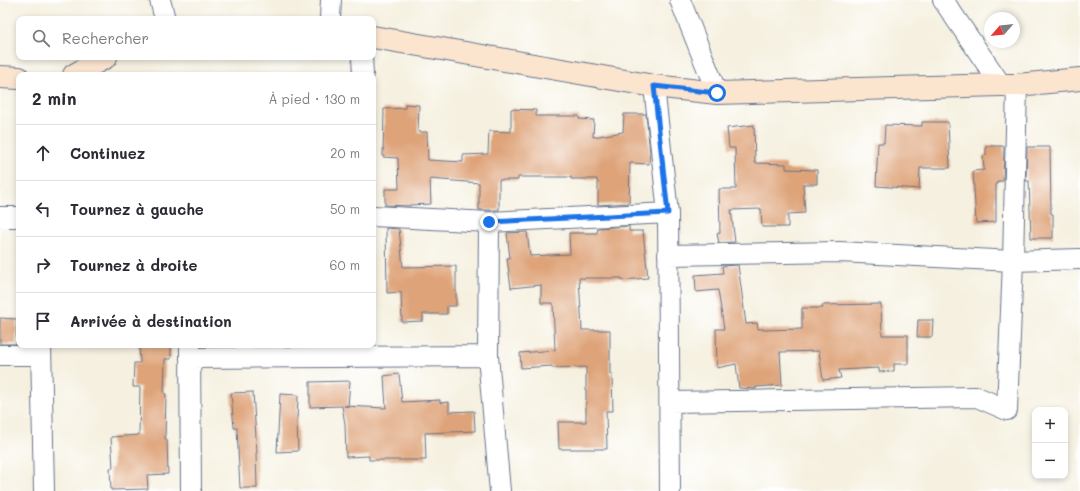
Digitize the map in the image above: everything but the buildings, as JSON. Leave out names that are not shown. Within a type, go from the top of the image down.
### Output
[{"type":"street","points":[[160,0],[164,16]]},
{"type":"street","points":[[330,16],[331,0]]},
{"type":"street","points":[[680,0],[717,93]]},
{"type":"street","points":[[670,402],[977,397],[1007,410],[1013,261],[1009,85],[943,0]]},
{"type":"street","points":[[376,38],[654,86],[717,93],[1009,85],[1080,79]]},
{"type":"street","points":[[79,72],[101,60]]},
{"type":"street","points":[[362,60],[363,72]]},
{"type":"street","points":[[0,77],[16,78]]},
{"type":"street","points":[[654,86],[668,213],[670,491]]},
{"type":"street","points":[[376,216],[489,222],[668,213]]},
{"type":"street","points":[[0,217],[16,217]]},
{"type":"street","points":[[489,222],[488,356],[500,491]]},
{"type":"street","points":[[668,255],[840,252],[1013,261],[1080,260]]},
{"type":"street","points":[[0,355],[41,350],[44,491]]},
{"type":"street","points":[[191,491],[190,352],[488,356]]},
{"type":"route","points":[[489,222],[668,213],[654,86],[717,93]]}]
